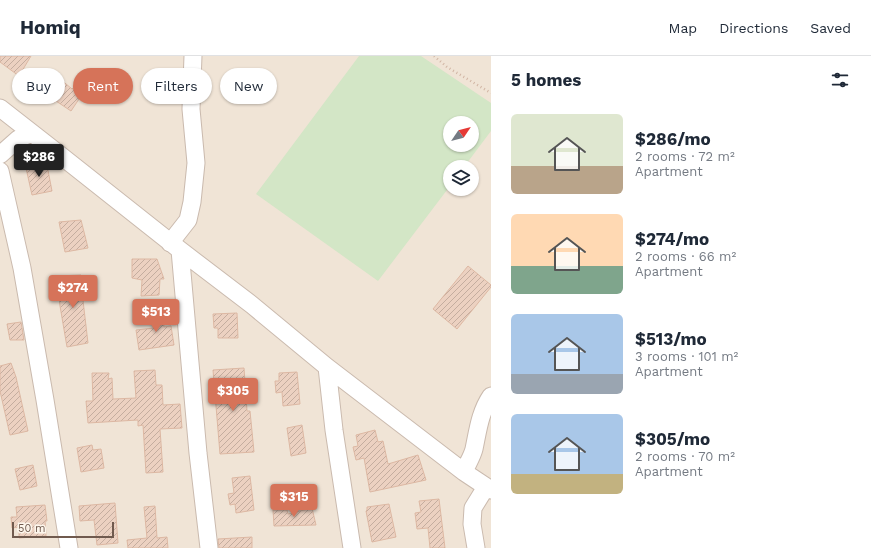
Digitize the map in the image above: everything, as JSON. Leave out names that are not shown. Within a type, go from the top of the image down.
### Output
[{"type":"street","points":[[193,56],[191,109],[196,163],[192,202],[188,220],[175,247],[209,548]]},
{"type":"street","points":[[0,108],[175,247],[252,305],[327,367],[464,472],[488,488],[473,508],[472,524],[476,548]]},
{"type":"street","points":[[0,155],[18,139],[32,133]]},
{"type":"street","points":[[0,171],[22,268],[69,548]]},
{"type":"street","points":[[327,367],[334,430],[352,548]]},
{"type":"street","points":[[464,472],[473,451],[478,425],[485,404],[491,396]]},
{"type":"path","points":[[434,56],[448,67],[491,93]]},
{"type":"shaded area","points":[[0,56],[491,56],[491,548],[0,548]]},
{"type":"green space","points":[[359,56],[421,56],[491,103],[491,131],[479,147],[479,116],[443,116],[443,152],[475,152],[469,160],[443,160],[443,195],[378,281],[256,194]]},
{"type":"building","points":[[0,56],[31,56],[24,68],[12,68],[12,71],[0,62]]},
{"type":"building","points":[[65,83],[72,89],[73,88],[73,104],[76,104],[71,111],[60,104],[65,104]]},
{"type":"building","points":[[46,160],[52,191],[32,195],[26,168]]},
{"type":"building","points":[[81,220],[88,248],[65,252],[59,222]]},
{"type":"building","points":[[132,259],[157,259],[164,279],[160,279],[159,295],[141,296],[142,280],[132,278]]},
{"type":"building","points":[[468,266],[491,285],[491,287],[457,329],[433,309]]},
{"type":"building","points":[[81,275],[84,292],[82,292],[88,343],[67,347],[60,306],[57,276]]},
{"type":"building","points":[[161,304],[164,327],[171,326],[174,345],[139,350],[136,330],[154,328],[152,305]]},
{"type":"building","points":[[237,313],[238,338],[218,338],[218,328],[214,328],[213,314]]},
{"type":"building","points":[[21,322],[24,340],[10,340],[7,324]]},
{"type":"building","points":[[11,363],[16,377],[28,431],[10,435],[0,391],[0,366]]},
{"type":"building","points":[[244,368],[247,411],[250,411],[254,452],[220,454],[213,370]]},
{"type":"building","points":[[155,370],[156,385],[162,385],[163,405],[180,404],[182,428],[160,429],[163,472],[146,473],[143,425],[138,426],[138,420],[88,423],[86,401],[93,401],[92,373],[109,373],[108,379],[112,378],[113,399],[136,398],[134,371]]},
{"type":"building","points":[[297,372],[300,404],[283,406],[282,392],[276,393],[275,381],[279,381],[279,373]]},
{"type":"building","points":[[302,425],[306,453],[291,456],[287,428]]},
{"type":"building","points":[[375,430],[378,442],[383,441],[388,464],[418,455],[426,480],[370,492],[364,458],[356,460],[353,447],[358,446],[356,435]]},
{"type":"building","points":[[92,445],[93,450],[101,449],[104,468],[81,472],[77,448]]},
{"type":"building","points":[[33,465],[37,486],[20,490],[15,469]]},
{"type":"building","points":[[250,476],[254,510],[236,513],[235,504],[230,505],[228,494],[234,493],[232,478]]},
{"type":"building","points":[[439,499],[445,548],[430,548],[428,528],[417,529],[415,513],[421,512],[419,501]]},
{"type":"building","points":[[115,503],[118,543],[97,545],[94,520],[80,521],[79,506]]},
{"type":"building","points":[[389,504],[396,537],[372,542],[366,511],[367,507]]},
{"type":"building","points":[[45,505],[47,521],[45,521],[46,536],[19,538],[19,527],[12,528],[11,517],[17,517],[16,507]]},
{"type":"building","points":[[155,506],[157,538],[167,537],[168,548],[128,548],[127,540],[147,538],[144,507]]},
{"type":"building","points":[[312,508],[316,525],[274,526],[273,510],[287,510],[288,514]]},
{"type":"building","points":[[252,537],[252,548],[219,548],[218,539]]}]
